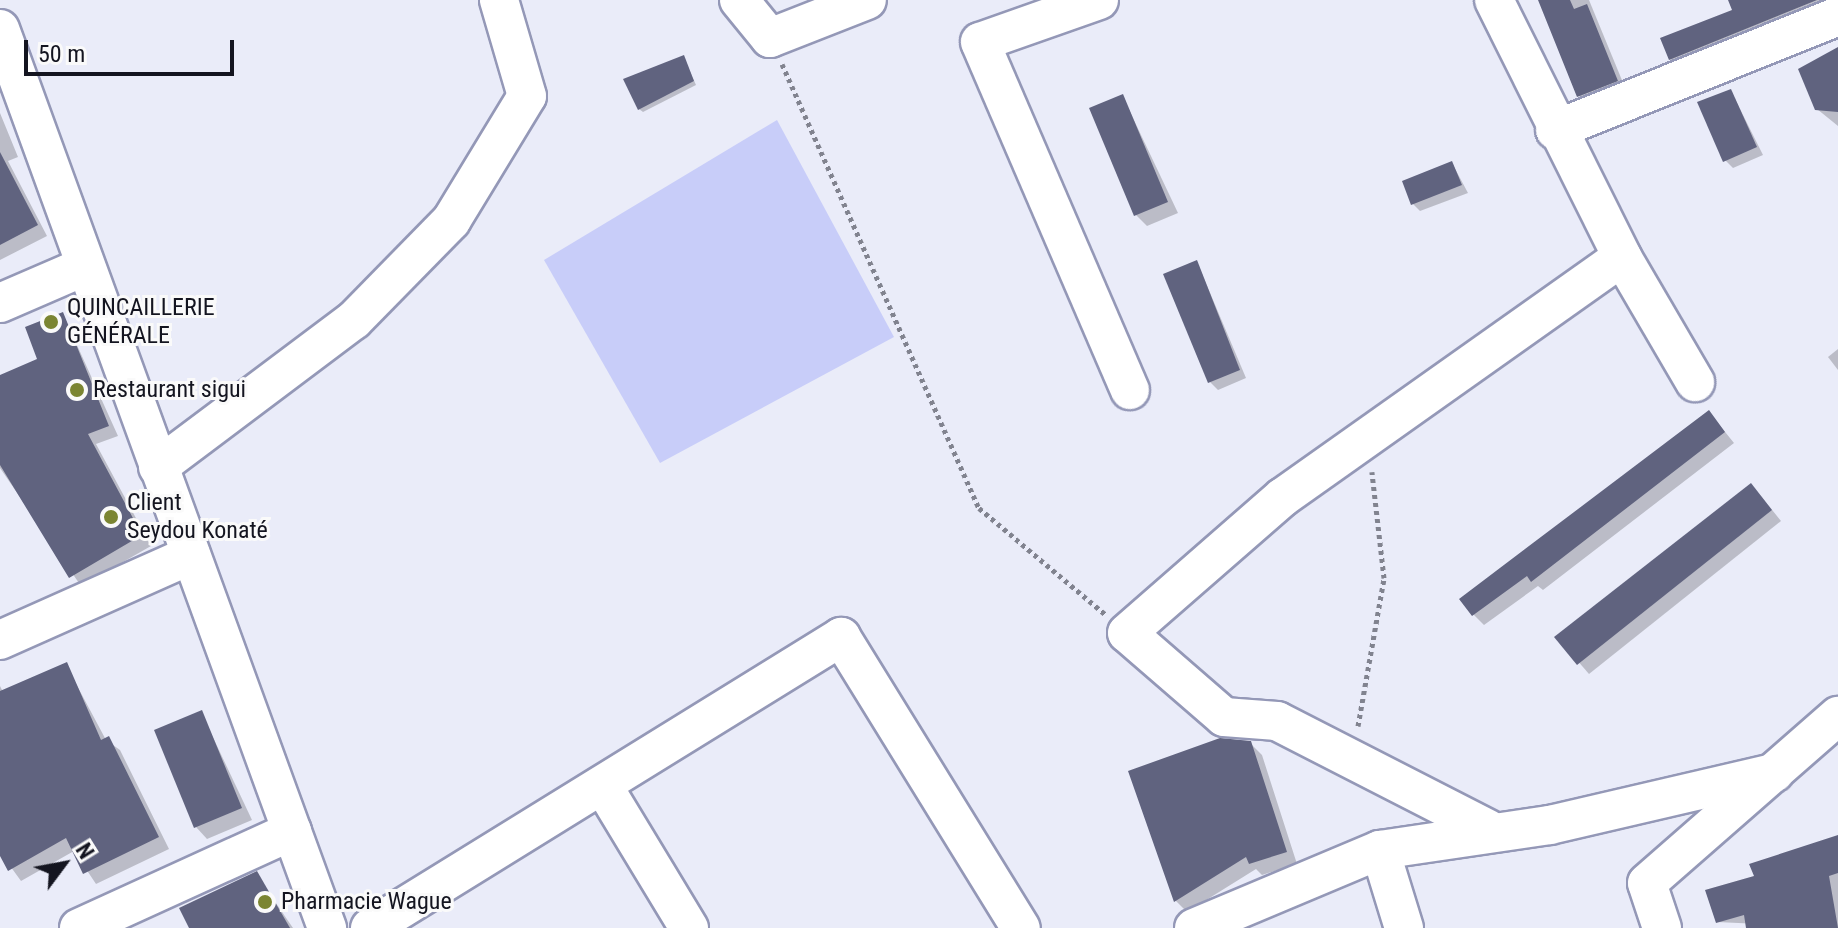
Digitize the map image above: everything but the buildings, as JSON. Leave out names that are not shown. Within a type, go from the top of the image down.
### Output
[{"type":"street","points":[[158,467],[354,320],[451,221],[527,96],[499,0]]},
{"type":"street","points":[[739,0],[770,38],[867,0]]},
{"type":"street","points":[[1099,0],[980,42],[1130,390]]},
{"type":"street","points":[[1494,0],[1555,130],[1622,257],[1695,382]]},
{"type":"street","points":[[1555,130],[1838,16]]},
{"type":"street","points":[[0,29],[83,267],[327,928]]},
{"type":"street","points":[[1488,829],[1351,755],[1277,721],[1224,717],[1127,633],[1283,497],[1622,257]]},
{"type":"street","points":[[0,303],[83,267]]},
{"type":"street","points":[[0,640],[191,555]]},
{"type":"street","points":[[370,928],[841,637],[1021,928]]},
{"type":"street","points":[[1662,928],[1647,883],[1838,716]]},
{"type":"street","points":[[1194,928],[1380,850],[1488,829],[1550,825],[1774,773]]},
{"type":"street","points":[[603,786],[689,928]]},
{"type":"street","points":[[79,928],[292,831]]},
{"type":"street","points":[[1380,850],[1404,928]]},
{"type":"path","points":[[770,38],[979,508],[1127,633]]},
{"type":"path","points":[[1351,755],[1384,578],[1371,474],[1384,424]]},
{"type":"shaded area","points":[[777,120],[894,337],[660,463],[544,260]]},
{"type":"place","name":"QUINCAILLERIE GÉNÉRALE","points":[[51,322]]},
{"type":"place","name":"Restaurant sigui","points":[[77,390]]},
{"type":"place","name":"Client Seydou Konaté","points":[[111,517]]},
{"type":"place","name":"Pharmacie Wague","points":[[265,902]]}]
